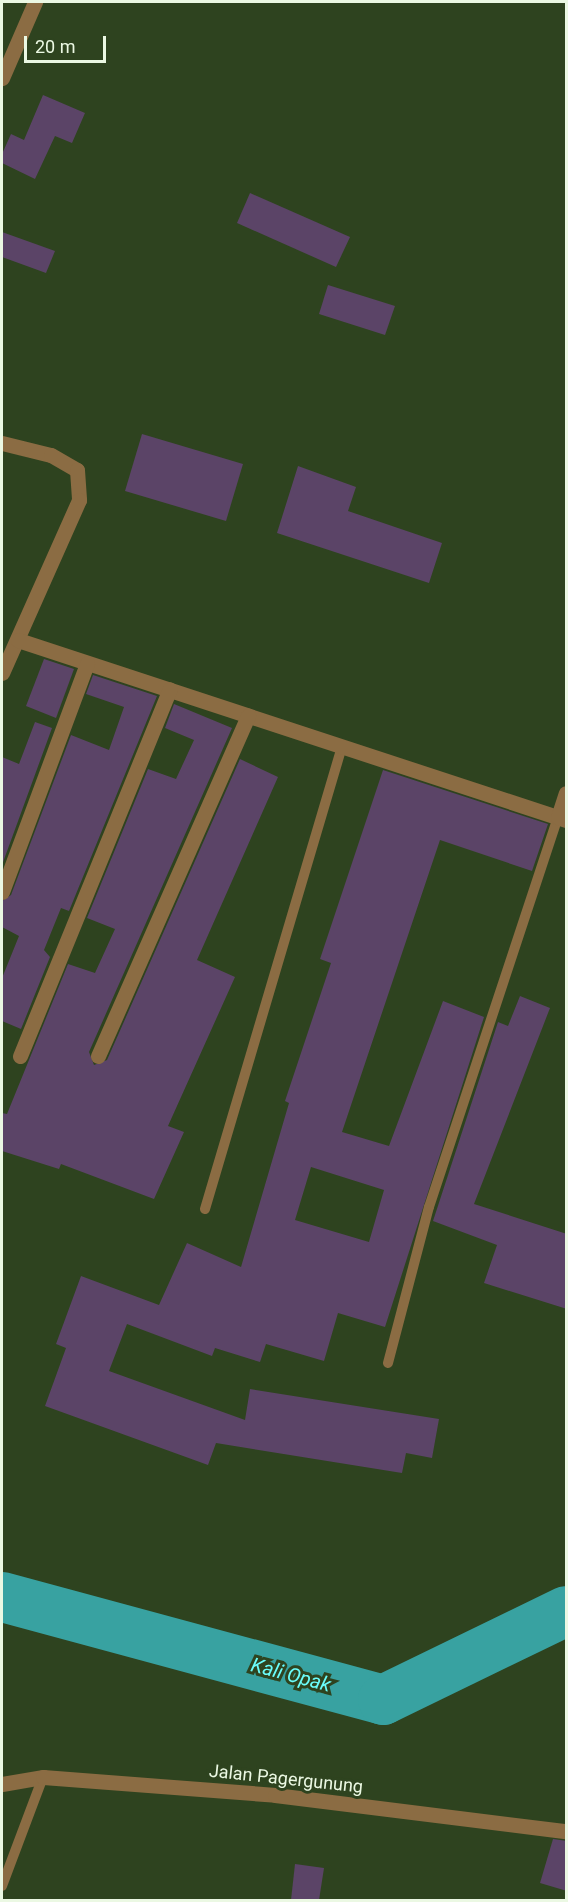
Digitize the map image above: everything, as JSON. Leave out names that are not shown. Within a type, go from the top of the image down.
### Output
[{"type":"street","points":[[2,78],[35,2]]},
{"type":"street","points":[[2,443],[51,455],[77,470],[79,500],[2,673]]},
{"type":"street","points":[[18,640],[562,819],[567,793]]},
{"type":"street","points":[[2,892],[87,663]]},
{"type":"street","points":[[20,1056],[170,689]]},
{"type":"street","points":[[98,1056],[248,716]]},
{"type":"street","name":"Jalan Pagergunung","points":[[2,1784],[43,1777],[275,1795],[567,1831]]},
{"type":"lane","points":[[205,1209],[342,746]]},
{"type":"lane","points":[[388,1363],[429,1207],[562,819]]},
{"type":"lane","points":[[2,1886],[43,1777]]},
{"type":"building","points":[[43,95],[85,113],[72,143],[55,136],[35,179],[2,163],[2,154],[11,134],[24,140]]},
{"type":"building","points":[[250,193],[350,237],[336,267],[237,223]]},
{"type":"building","points":[[2,232],[55,251],[46,273],[2,257]]},
{"type":"building","points":[[328,285],[395,306],[385,335],[319,314]]},
{"type":"building","points":[[142,434],[243,464],[226,521],[125,491]]},
{"type":"building","points":[[298,466],[356,487],[348,511],[442,543],[429,583],[277,533]]},
{"type":"building","points":[[44,659],[74,669],[56,718],[26,706]]},
{"type":"building","points":[[93,675],[157,696],[69,911],[61,908],[44,950],[50,957],[21,1029],[2,1021],[2,978],[19,936],[2,927],[2,901],[11,895],[71,735],[109,750],[124,707],[86,694]]},
{"type":"building","points":[[174,704],[232,728],[89,1052],[94,1065],[107,1060],[240,759],[278,777],[197,960],[235,977],[168,1126],[184,1132],[154,1199],[61,1164],[59,1169],[2,1151],[2,1113],[7,1114],[68,964],[95,973],[115,929],[87,918],[148,769],[176,779],[194,740],[165,728]]},
{"type":"building","points":[[35,722],[52,728],[2,865],[2,757],[19,764]]},
{"type":"building","points":[[383,770],[548,824],[532,871],[440,840],[342,1132],[389,1146],[443,1001],[484,1017],[385,1327],[338,1313],[324,1361],[266,1344],[260,1362],[215,1348],[212,1356],[127,1324],[109,1371],[245,1420],[250,1389],[439,1419],[432,1458],[406,1453],[402,1473],[216,1443],[208,1465],[45,1406],[66,1348],[56,1344],[81,1276],[159,1305],[187,1243],[241,1267],[289,1103],[285,1101],[331,963],[320,959]],"holes":[[[311,1167],[384,1190],[369,1242],[295,1220]]]},
{"type":"building","points":[[520,996],[550,1008],[474,1204],[567,1234],[567,1309],[484,1283],[497,1245],[433,1221],[498,1022],[508,1026]]},
{"type":"building","points":[[553,1839],[567,1841],[567,1891],[540,1883]]},
{"type":"building","points":[[295,1864],[324,1868],[319,1900],[291,1900]]},
{"type":"waterway","name":"Kali Opak","points":[[2,1597],[383,1700],[566,1611]]}]
